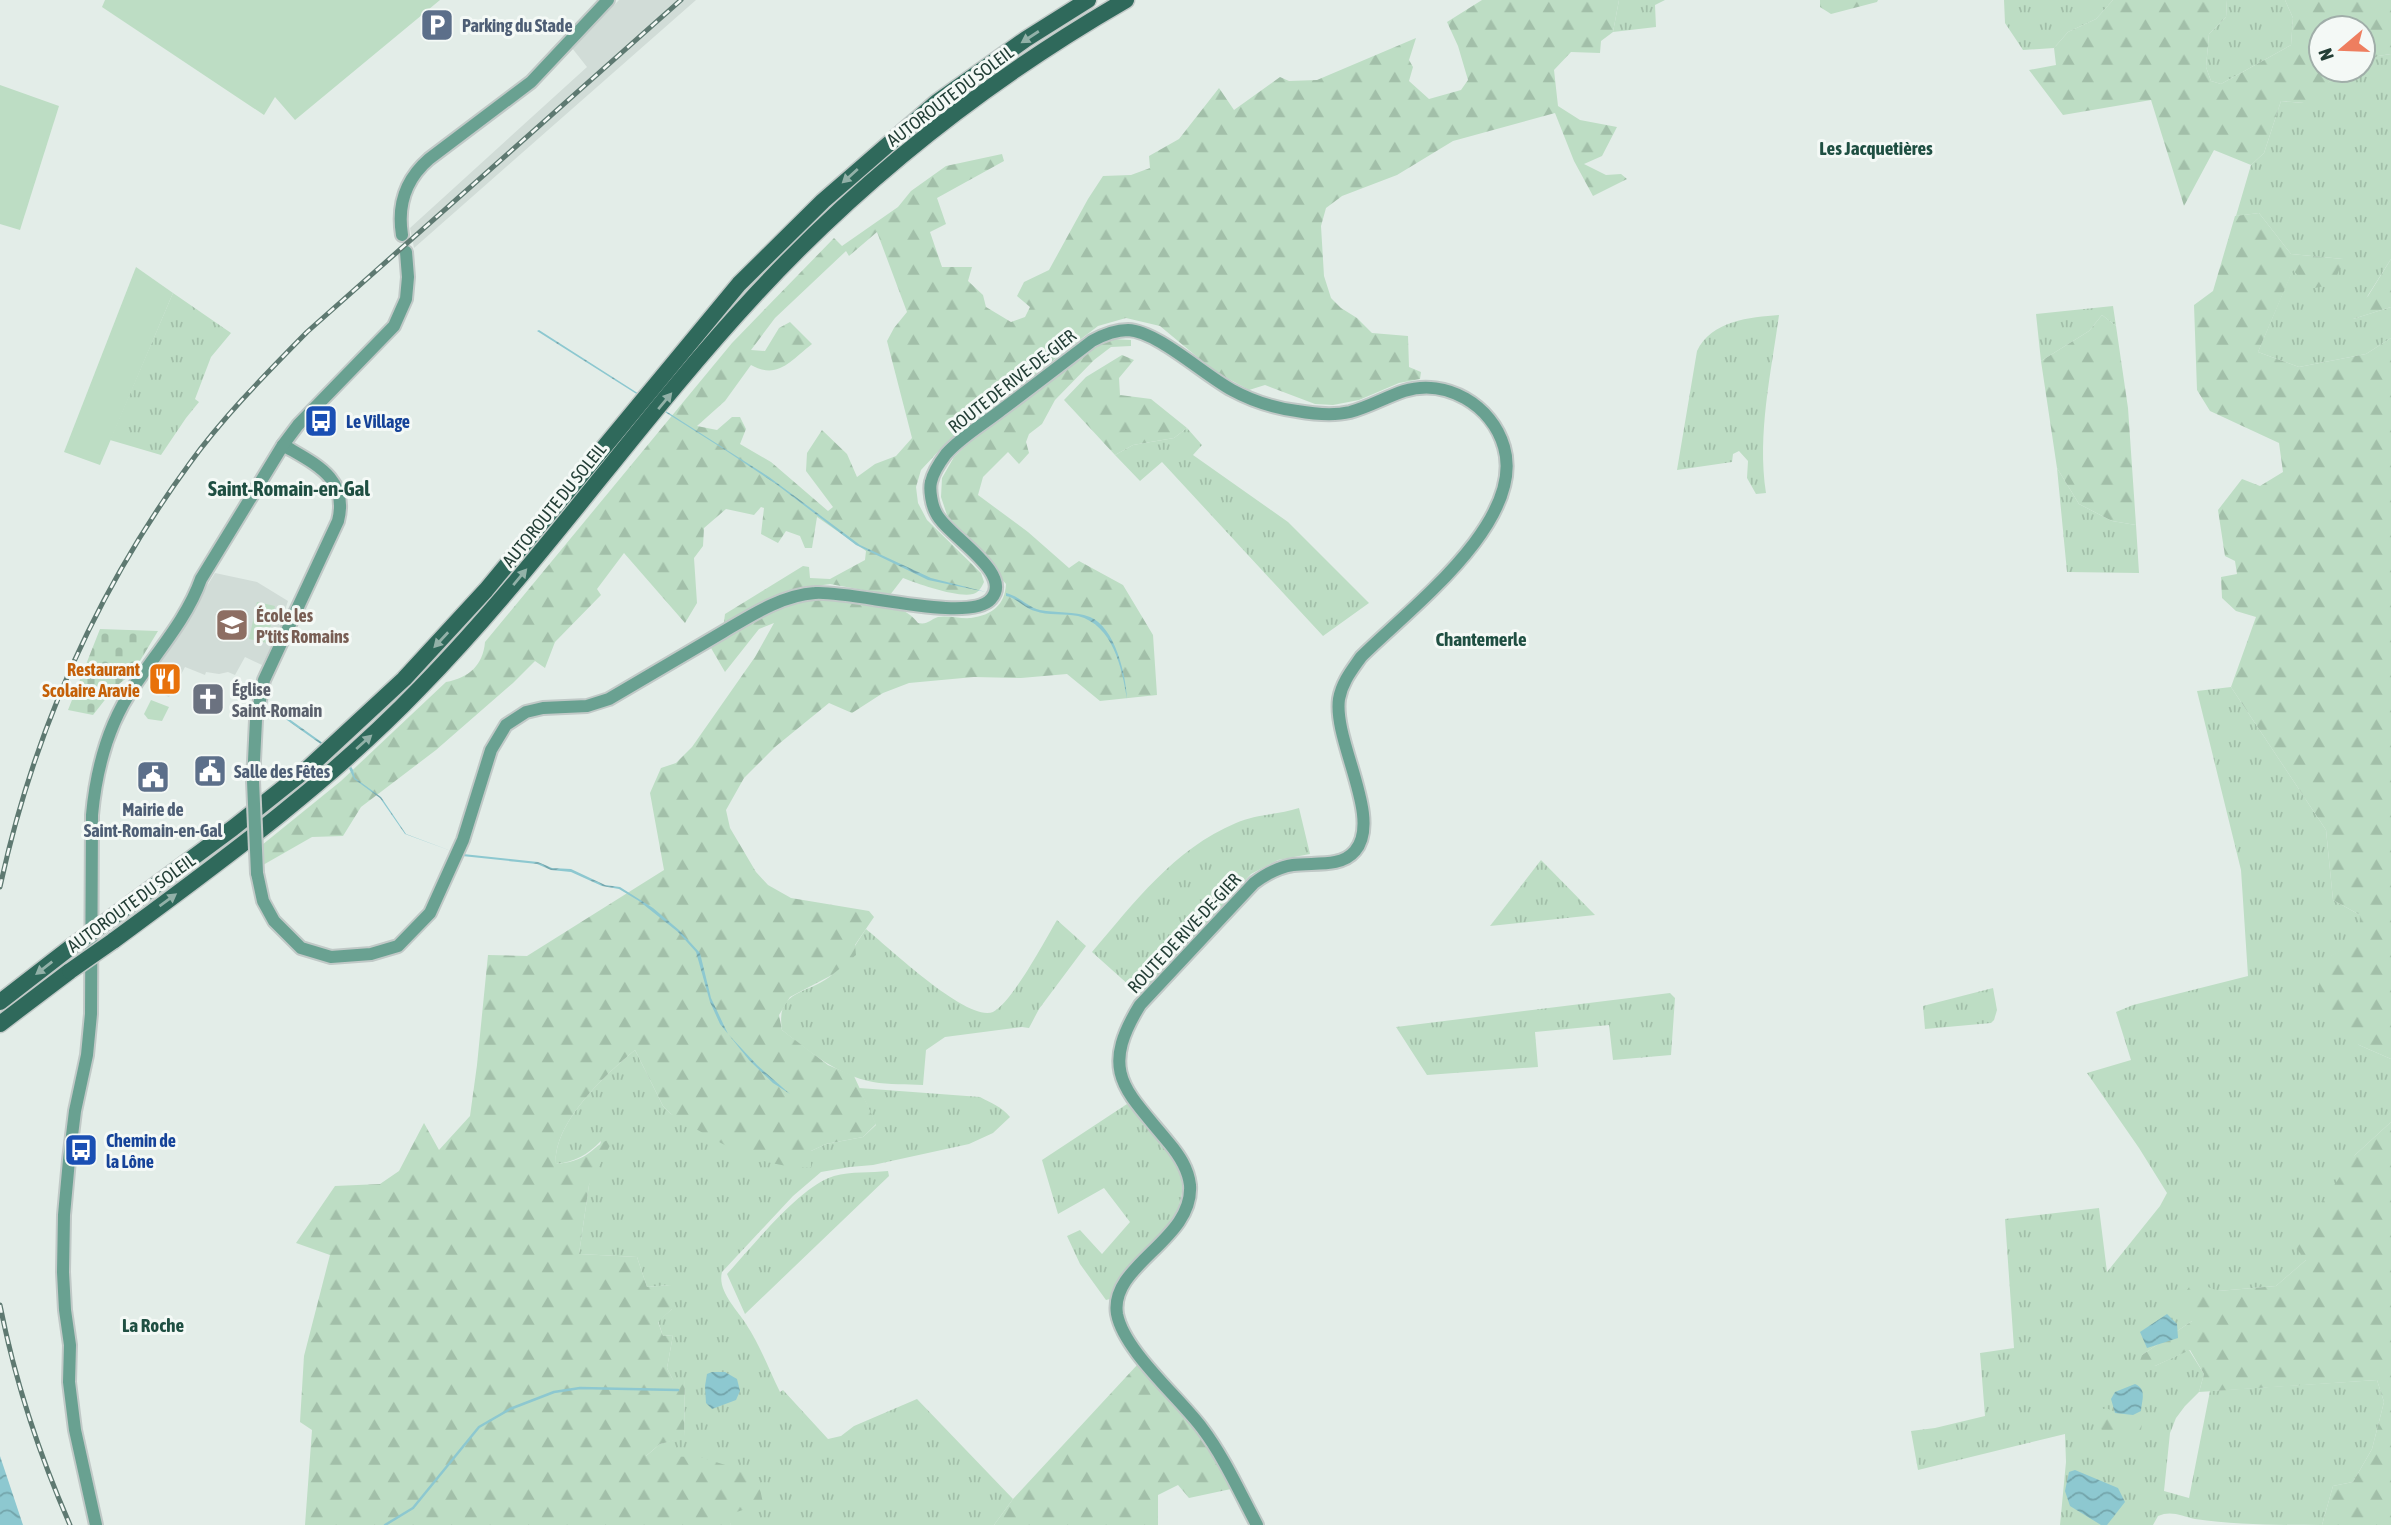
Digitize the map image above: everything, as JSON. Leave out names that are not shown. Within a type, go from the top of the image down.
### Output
[{"type":"highway","name":"AUTOROUTE DU SOLEIL","points":[[0,1002],[233,828],[307,769],[404,679],[486,590],[730,294],[822,201],[937,102],[1026,39],[1088,0]]},
{"type":"highway","name":"AUTOROUTE DU SOLEIL","points":[[0,1024],[243,844],[319,783],[419,690],[500,602],[755,295],[860,192],[910,149],[1038,53],[1126,0]]},
{"type":"main road","points":[[402,234],[402,202],[415,173],[429,159],[520,92],[608,0]]},
{"type":"main road","points":[[96,1525],[75,1430],[69,1382],[70,1345],[65,1310],[64,1272],[64,1215],[69,1160],[75,1111],[87,1055],[90,1014],[94,786],[120,711],[192,599],[201,579],[284,445],[308,413],[394,327],[406,299],[407,258]]},
{"type":"main road","name":"ROUTE DE RIVE-DE-GIER","points":[[284,445],[334,480],[340,494],[341,509],[338,521],[264,680],[256,720],[253,780],[257,873],[263,901],[274,921],[301,948],[331,957],[370,954],[398,946],[430,913],[463,840],[491,750],[506,725],[526,712],[543,708],[587,706],[609,699],[744,620],[797,595],[841,593],[963,610],[976,608],[989,601],[997,586],[993,575],[936,514],[931,482],[946,455],[960,442],[1092,341],[1109,333],[1127,330],[1142,333],[1161,342],[1233,391],[1279,409],[1320,414],[1348,412],[1404,391],[1436,388],[1467,398],[1482,411],[1501,439],[1505,450],[1504,488],[1494,513],[1466,555],[1361,657],[1348,674],[1342,688],[1339,701],[1341,735],[1364,815],[1360,842],[1354,853],[1335,862],[1293,865],[1267,874],[1254,883],[1140,1005],[1130,1021],[1119,1050],[1119,1070],[1126,1089],[1181,1158],[1190,1191],[1185,1212],[1175,1228],[1123,1286],[1117,1301],[1117,1313],[1134,1349],[1203,1429],[1257,1525]]},
{"type":"shaded area","points":[[619,0],[696,0],[414,248],[410,228],[587,67],[572,48]]},
{"type":"shaded area","name":"École les P'tits Romains","points":[[215,573],[257,582],[288,601],[285,610],[287,613],[262,665],[245,657],[235,675],[228,672],[206,672],[205,675],[185,667],[169,697],[156,691],[152,675]]},
{"type":"green space","points":[[105,0],[440,0],[295,120],[275,97],[264,115],[102,7]]},
{"type":"green space","points":[[1482,0],[1619,0],[1613,32],[1601,41],[1600,53],[1571,52],[1554,70],[1558,106],[1580,120],[1617,127],[1602,156],[1584,164],[1606,175],[1621,174],[1627,179],[1593,196],[1574,161],[1555,113],[1453,141],[1397,175],[1342,196],[1326,208],[1321,226],[1324,276],[1331,298],[1372,333],[1408,336],[1409,367],[1421,372],[1420,379],[1399,383],[1359,400],[1333,405],[1315,404],[1265,385],[1249,390],[1214,371],[1160,326],[1126,318],[1098,326],[948,441],[921,470],[916,487],[918,503],[927,520],[981,573],[984,582],[977,592],[966,595],[948,592],[903,578],[890,595],[830,584],[796,589],[724,622],[725,614],[803,566],[809,567],[810,578],[830,579],[865,560],[866,551],[817,517],[812,548],[805,548],[800,536],[786,531],[778,543],[761,534],[764,508],[761,507],[754,515],[726,509],[704,528],[703,546],[694,558],[697,603],[685,623],[624,553],[597,589],[601,595],[555,642],[545,668],[535,661],[436,750],[361,807],[343,836],[312,837],[263,865],[262,845],[341,781],[446,682],[468,674],[478,664],[485,642],[732,343],[834,238],[842,246],[898,207],[911,191],[946,166],[1002,154],[1004,161],[937,198],[946,224],[930,232],[942,267],[972,267],[968,281],[983,295],[986,307],[1011,322],[1025,317],[1030,307],[1017,296],[1024,282],[1049,270],[1103,176],[1131,175],[1150,168],[1149,156],[1179,139],[1219,88],[1234,110],[1280,77],[1289,81],[1317,80],[1416,38],[1409,60],[1413,67],[1409,81],[1429,99],[1461,90],[1468,80],[1458,46],[1447,22]],"holes":[[[877,232],[907,312],[887,341],[912,438],[896,456],[875,464],[857,477],[847,454],[822,430],[807,453],[806,471],[833,507],[828,511],[771,462],[740,444],[746,429],[740,417],[732,417],[717,430],[697,426],[725,401],[751,365],[760,369],[776,369],[790,362],[812,344],[790,322],[779,328],[765,351],[751,350],[775,318],[846,251],[849,256]]]},
{"type":"green space","points":[[1619,0],[1665,0],[1655,5],[1656,27],[1613,32]]},
{"type":"green space","points":[[1820,0],[1878,0],[1831,14],[1820,7]]},
{"type":"green space","points":[[2004,0],[2113,0],[2096,19],[2068,32],[2054,48],[2023,50],[2005,23]]},
{"type":"green space","points":[[2113,0],[2227,0],[2226,17],[2209,34],[2206,67],[2211,81],[2221,84],[2291,45],[2293,18],[2285,0],[2391,0],[2391,54],[2377,57],[2377,14],[2307,14],[2307,84],[2328,84],[2319,100],[2304,103],[2281,101],[2264,153],[2251,165],[2214,150],[2184,206],[2151,100],[2063,115],[2029,70],[2056,65],[2054,48],[2068,32],[2096,19]]},
{"type":"green space","points":[[2227,0],[2285,0],[2293,18],[2291,45],[2221,84],[2211,81],[2206,67],[2209,34],[2226,17]]},
{"type":"green space","points":[[2391,54],[2391,259],[2353,319],[2391,307],[2391,338],[2366,354],[2299,367],[2258,352],[2293,269],[2343,259],[2291,254],[2259,213],[2236,216],[2251,165],[2264,153],[2281,101],[2303,103],[2327,84],[2377,84],[2378,56]]},
{"type":"green space","points":[[0,85],[59,106],[20,230],[0,224]]},
{"type":"green space","points":[[2259,213],[2291,254],[2343,259],[2334,284],[2310,289],[2293,270],[2258,352],[2299,367],[2366,354],[2391,338],[2391,1059],[2359,1045],[2317,994],[2325,959],[2360,939],[2360,915],[2333,900],[2326,830],[2231,687],[2256,617],[2236,611],[2222,598],[2221,577],[2237,574],[2235,561],[2225,556],[2218,510],[2242,479],[2260,486],[2283,472],[2279,443],[2210,411],[2197,390],[2194,305],[2213,291],[2235,216]]},
{"type":"green space","points":[[2391,259],[2391,307],[2353,319],[2342,315],[2368,296]]},
{"type":"green space","points":[[136,267],[173,293],[100,465],[64,452]]},
{"type":"green space","points":[[173,293],[231,333],[211,357],[195,399],[199,402],[161,455],[110,440]]},
{"type":"green space","points":[[2113,306],[2116,326],[2102,315],[2089,331],[2041,361],[2036,314]]},
{"type":"green space","points":[[1779,315],[1764,426],[1766,493],[1756,494],[1747,478],[1748,461],[1739,451],[1733,454],[1732,462],[1677,470],[1697,351],[1703,341],[1732,322]]},
{"type":"green space","points":[[2102,315],[2116,326],[2128,408],[2136,525],[2112,521],[2079,504],[2057,468],[2041,361],[2089,331]]},
{"type":"green space","points":[[1112,339],[1131,340],[1131,346],[1111,347],[1094,360],[1055,400],[1042,424],[1029,434],[1026,442],[1029,453],[1019,464],[1008,452],[983,477],[978,495],[1028,532],[1069,568],[1079,561],[1123,585],[1153,635],[1157,695],[1100,701],[1067,674],[1021,678],[974,677],[909,683],[883,693],[852,713],[829,703],[775,747],[744,778],[726,810],[730,828],[756,872],[768,885],[791,898],[869,911],[874,917],[855,945],[856,955],[832,975],[790,997],[779,1015],[782,1030],[828,1065],[854,1076],[876,1124],[863,1137],[826,1144],[811,1151],[811,1167],[772,1163],[755,1158],[721,1143],[671,1114],[663,1106],[635,1050],[596,1086],[572,1116],[557,1148],[556,1164],[582,1158],[603,1142],[614,1138],[589,1185],[579,1254],[637,1257],[647,1287],[670,1285],[677,1294],[672,1309],[658,1322],[663,1336],[673,1335],[667,1368],[673,1380],[685,1379],[684,1438],[660,1444],[646,1456],[700,1457],[757,1475],[763,1503],[728,1515],[731,1525],[305,1525],[312,1430],[300,1422],[304,1356],[330,1255],[296,1243],[335,1186],[380,1184],[399,1171],[424,1123],[439,1150],[470,1116],[488,955],[527,956],[664,870],[650,793],[661,768],[676,763],[692,747],[755,657],[774,623],[759,629],[725,672],[711,648],[752,622],[810,600],[854,600],[896,608],[918,623],[942,617],[978,617],[996,608],[1003,598],[1006,584],[947,515],[941,497],[942,478],[954,457],[976,436],[1085,353]]},
{"type":"green space","points":[[1122,355],[1134,360],[1119,378],[1120,395],[1151,399],[1187,428],[1174,438],[1133,445],[1115,455],[1064,400],[1086,377]]},
{"type":"green space","points":[[1187,428],[1202,445],[1193,455],[1288,522],[1369,603],[1323,636],[1162,462],[1140,481],[1115,455],[1133,445],[1174,438]]},
{"type":"green space","points":[[2057,468],[2079,504],[2112,521],[2136,525],[2139,573],[2067,572]]},
{"type":"green space","points":[[257,602],[275,606],[267,643],[249,639]]},
{"type":"green space","points":[[100,629],[158,631],[132,674],[115,687],[93,715],[68,710]]},
{"type":"green space","points":[[2231,687],[2326,830],[2333,900],[2360,915],[2360,940],[2326,959],[2359,1045],[2391,1059],[2391,1122],[2355,1155],[2306,1260],[2276,1286],[2218,1291],[2192,1321],[2142,1355],[2155,1366],[2189,1350],[2204,1374],[2199,1392],[2176,1418],[2170,1433],[2164,1491],[2189,1498],[2210,1391],[2377,1380],[2384,1402],[2372,1449],[2353,1482],[2333,1486],[2322,1525],[2227,1522],[2167,1514],[2158,1516],[2153,1525],[2060,1525],[2066,1462],[2065,1434],[1918,1470],[1911,1431],[1985,1416],[1980,1353],[2014,1348],[2005,1219],[2099,1208],[2107,1272],[2160,1206],[2167,1193],[2087,1073],[2131,1060],[2116,1012],[2133,1005],[2248,976],[2241,870],[2197,691]]},
{"type":"green space","points":[[151,700],[169,707],[162,721],[148,719],[144,714]]},
{"type":"green space","points":[[1299,808],[1310,854],[1278,860],[1251,874],[1140,995],[1092,952],[1156,879],[1193,847],[1244,820]]},
{"type":"green space","points":[[1541,860],[1595,915],[1490,926]]},
{"type":"green space","points":[[1057,920],[1086,946],[1039,1009],[1029,1028],[945,1037],[926,1050],[923,1085],[879,1083],[860,1079],[824,1062],[782,1030],[781,1016],[789,999],[833,974],[847,959],[866,929],[947,995],[981,1012],[993,1012],[1009,997]]},
{"type":"green space","points":[[1993,988],[1997,1010],[1991,1023],[1925,1029],[1923,1006]]},
{"type":"green space","points":[[1670,993],[1675,998],[1671,1055],[1613,1060],[1609,1025],[1535,1032],[1538,1067],[1427,1075],[1396,1027]]},
{"type":"green space","points":[[635,1050],[663,1106],[671,1114],[811,1151],[826,1144],[863,1137],[876,1125],[859,1088],[980,1097],[1010,1117],[993,1133],[969,1144],[873,1165],[821,1172],[793,1196],[722,1272],[721,1279],[725,1293],[756,1340],[780,1392],[783,1390],[828,1439],[841,1436],[854,1426],[917,1399],[1013,1499],[994,1525],[731,1525],[700,1457],[645,1457],[660,1444],[684,1437],[685,1380],[673,1380],[667,1368],[673,1335],[663,1336],[658,1321],[672,1309],[670,1285],[647,1287],[637,1257],[579,1254],[589,1185],[601,1141],[580,1157],[556,1164],[557,1148],[572,1116],[596,1086]]},
{"type":"green space","points":[[1127,1104],[1168,1149],[1177,1164],[1182,1180],[1181,1197],[1175,1215],[1161,1236],[1127,1271],[1110,1299],[1106,1300],[1080,1264],[1067,1236],[1080,1230],[1102,1254],[1130,1222],[1104,1188],[1058,1214],[1042,1160]]},
{"type":"green space","points":[[2391,1122],[2391,1525],[2322,1525],[2333,1486],[2353,1482],[2372,1449],[2384,1402],[2377,1380],[2199,1392],[2204,1374],[2190,1350],[2155,1366],[2139,1364],[2142,1355],[2192,1321],[2181,1299],[2193,1281],[2218,1291],[2276,1286],[2306,1260],[2293,1245],[2355,1155]]},
{"type":"green space","points":[[888,1171],[889,1176],[745,1314],[727,1274],[792,1204],[821,1182],[834,1176]]},
{"type":"green space","points":[[1138,1364],[1197,1429],[1231,1489],[1189,1498],[1178,1485],[1158,1495],[1158,1525],[994,1525],[1013,1499]]},
{"type":"green space","points":[[2146,1399],[2141,1430],[2108,1435],[2095,1424],[2095,1412],[2106,1408],[2122,1415]]},
{"type":"water","points":[[537,331],[769,477],[860,545],[931,578],[986,592],[928,580],[856,545],[776,484]]},
{"type":"water","points":[[1006,593],[1035,609],[1084,615],[1099,622],[1118,653],[1127,699],[1119,661],[1100,628],[1078,616],[1031,610],[1006,596]]},
{"type":"water","points":[[271,706],[348,761],[355,778],[381,797],[406,834],[454,852],[405,834],[380,798],[354,779],[346,762],[270,708]]},
{"type":"water","points":[[462,856],[538,862],[552,868],[571,869],[605,885],[620,887],[653,908],[700,953],[711,998],[728,1034],[710,1002],[696,952],[678,932],[639,901],[619,889],[602,886],[571,872],[551,870],[537,864]]},
{"type":"water","points":[[728,1034],[757,1065],[790,1094],[773,1083],[749,1060]]},
{"type":"water","points":[[2167,1314],[2177,1324],[2178,1338],[2147,1348],[2140,1332]]},
{"type":"water","points":[[725,1372],[737,1379],[740,1391],[736,1400],[712,1409],[706,1403],[705,1386],[707,1374]]},
{"type":"water","points":[[2135,1384],[2142,1392],[2141,1411],[2133,1415],[2115,1413],[2111,1399],[2115,1392]]},
{"type":"water","points":[[0,1456],[23,1525],[0,1525]]},
{"type":"water","points":[[2075,1470],[2118,1488],[2125,1502],[2107,1525],[2101,1525],[2070,1506],[2065,1491],[2069,1472]]},
{"type":"waterway","points":[[385,1525],[413,1508],[479,1427],[510,1409],[554,1392],[580,1388],[678,1390]]},
{"type":"railway","points":[[0,887],[31,774],[72,665],[126,561],[156,511],[203,446],[307,332],[681,0]]},
{"type":"railway","points":[[0,1305],[29,1417],[70,1525]]},
{"type":"place","name":"Parking du Stade","points":[[437,25]]},
{"type":"place","name":"Le Village","points":[[321,421]]},
{"type":"place","name":"École les P'tits Romains","points":[[232,625]]},
{"type":"place","name":"Restaurant Scolaire Aravie","points":[[165,679]]},
{"type":"place","name":"Église Saint-Romain","points":[[208,699]]},
{"type":"place","name":"Salle des Fêtes","points":[[210,771]]},
{"type":"place","name":"Mairie de Saint-Romain-en-Gal","points":[[153,777]]},
{"type":"place","name":"Chemin de la Lône","points":[[81,1150]]},
{"type":"district","name":"Les Jacquetières","points":[[1876,148]]},
{"type":"district","name":"Saint-Romain-en-Gal","points":[[289,488]]},
{"type":"district","name":"Chantemerle","points":[[1481,639]]},
{"type":"district","name":"La Roche","points":[[153,1325]]}]
